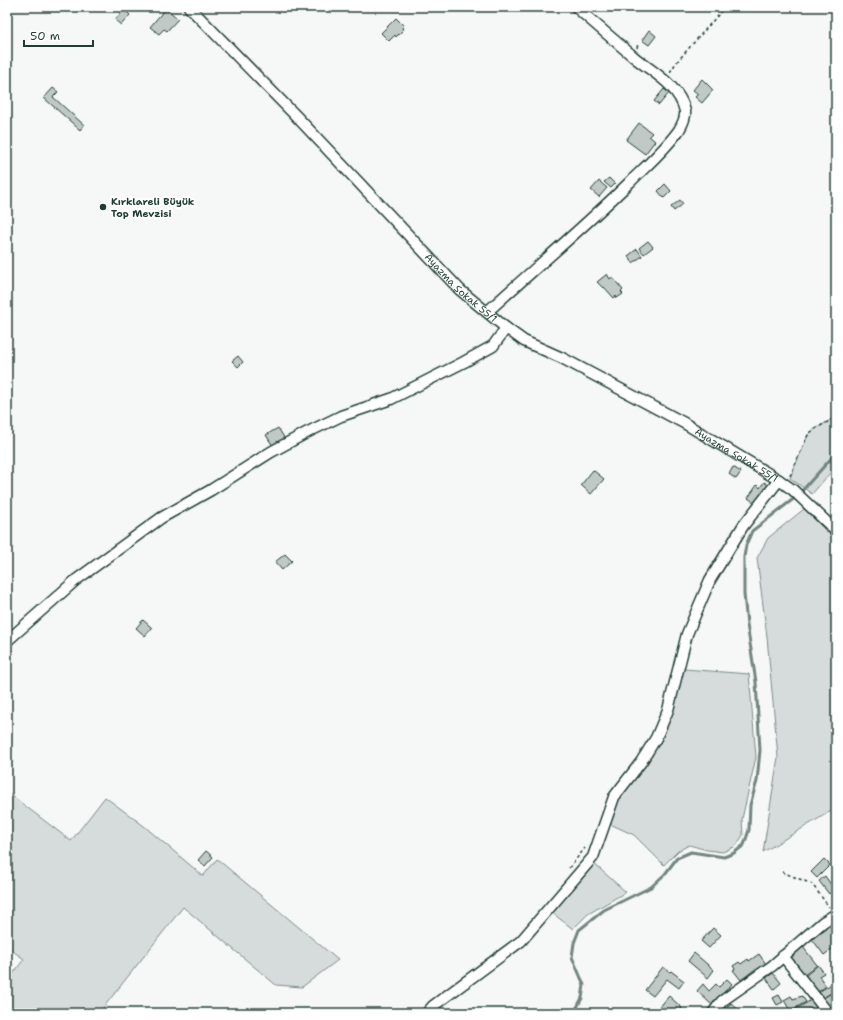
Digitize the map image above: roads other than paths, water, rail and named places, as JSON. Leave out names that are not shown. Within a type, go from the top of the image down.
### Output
[{"type":"street","name":"Ayazma Sokak 55/1","points":[[189,7],[297,118],[460,290],[506,328],[524,341],[562,358],[684,423],[786,485],[807,502],[836,531]]},
{"type":"street","points":[[487,312],[590,220],[658,154],[679,130],[684,120],[685,112],[677,94],[665,80],[634,57],[576,7]]},
{"type":"street","points":[[7,641],[76,580],[161,518],[211,490],[271,452],[308,432],[341,416],[390,399],[464,362],[493,346],[506,328]]},
{"type":"street","points":[[427,1013],[433,1006],[521,941],[593,857],[614,797],[656,738],[668,710],[687,634],[710,580],[743,526],[786,485]]},
{"type":"street","points":[[713,1013],[722,1001],[772,966],[823,922],[834,917]]},
{"type":"street","points":[[783,956],[828,1013]]},
{"type":"waterway","points":[[800,493],[836,453]]},
{"type":"waterway","points":[[574,1013],[582,998],[584,985],[572,957],[574,943],[579,930],[604,910],[651,887],[665,874],[677,858],[691,852],[724,857],[734,853],[744,845],[749,830],[750,805],[757,781],[760,750],[756,682],[744,594],[744,557],[746,545],[752,531],[796,497]]},
{"type":"place","name":"Kırklareli Büyük Top Mevzisi","points":[[103,207]]}]
